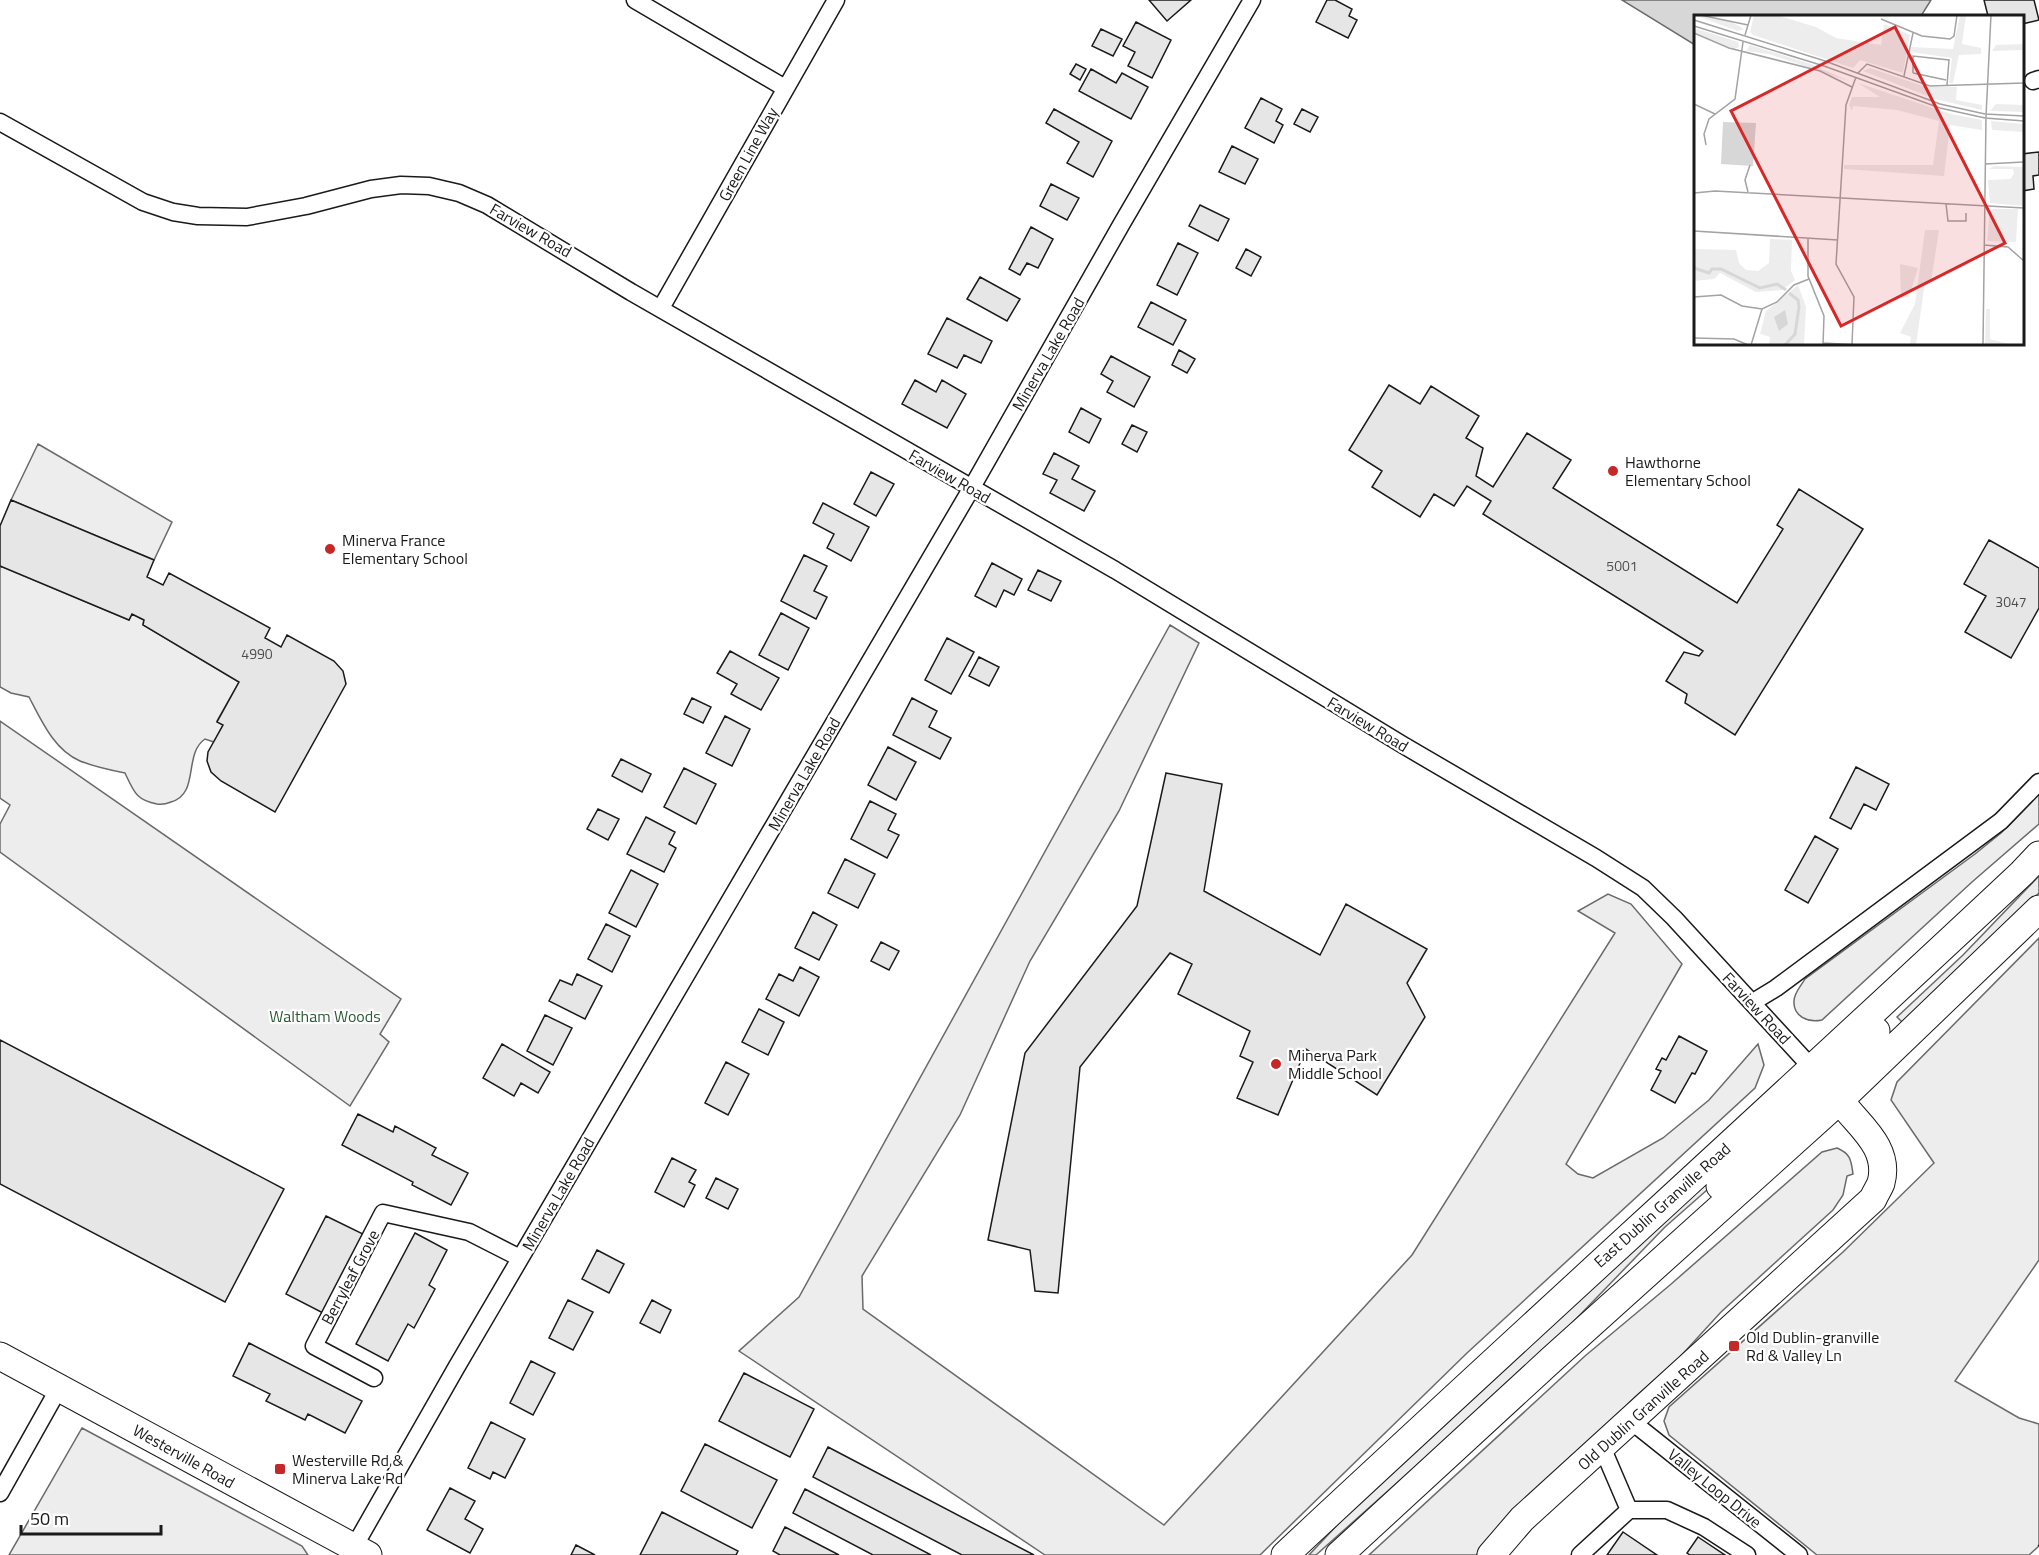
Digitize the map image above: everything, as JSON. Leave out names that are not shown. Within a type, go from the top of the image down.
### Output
[{"type":"main road","name":"East Dublin Granville Road","points":[[1285,1555],[2000,894],[2039,855]]},
{"type":"main road","points":[[1840,1100],[1835,1089],[1836,1079],[1845,1065],[1877,1030],[1980,934],[2000,894]]},
{"type":"main road","points":[[1339,1555],[1551,1360],[1840,1100],[2039,909]]},
{"type":"main road","points":[[1551,1360],[1560,1330],[1731,1175],[1755,1148],[1810,1099],[1819,1078],[1812,1068]]},
{"type":"main road","name":"Old Dublin Granville Road","points":[[1491,1555],[1522,1519],[1872,1199],[1881,1183],[1880,1150],[1840,1100]]},
{"type":"main road","name":"Westerville Road","points":[[0,1356],[357,1553]]},
{"type":"street","points":[[635,0],[785,88]]},
{"type":"street","name":"Green Line Way","points":[[661,308],[836,0]]},
{"type":"street","name":"Minerva Lake Road","points":[[357,1553],[520,1258],[971,489],[1252,0]]},
{"type":"street","name":"Farview Road","points":[[0,122],[143,202],[173,212],[198,216],[247,217],[306,206],[371,189],[401,185],[429,186],[459,193],[487,204],[971,489],[1115,570],[1643,888],[1753,1002],[1812,1068]]},
{"type":"street","points":[[1753,1002],[1776,988],[2001,821],[2039,782]]},
{"type":"street","name":"Berryleaf Grove","points":[[374,1378],[314,1346],[383,1213],[469,1232],[520,1258]]},
{"type":"street","points":[[0,1493],[59,1388]]},
{"type":"street","name":"Valley Loop Drive","points":[[1631,1421],[1799,1555]]},
{"type":"street","points":[[1602,1447],[1629,1510]]},
{"type":"street","points":[[1580,1555],[1629,1510],[1667,1510],[1704,1527],[1747,1555]]},
{"type":"green space","points":[[38,444],[172,522],[154,560],[11,500]]},
{"type":"green space","points":[[0,566],[129,620],[132,614],[144,620],[143,625],[239,682],[217,721],[223,725],[214,742],[205,739],[198,746],[194,754],[189,783],[180,798],[164,804],[144,800],[137,794],[125,773],[91,765],[71,756],[49,733],[29,697],[11,693],[0,687]]},
{"type":"green space","points":[[1170,625],[1199,643],[1119,811],[1030,961],[960,1115],[862,1276],[863,1309],[1164,1525],[1412,1255],[1615,933],[1578,911],[1608,894],[1631,904],[1682,964],[1566,1164],[1578,1174],[1593,1178],[1663,1138],[1709,1100],[1758,1044],[1764,1065],[1755,1088],[1467,1353],[1260,1555],[1045,1555],[739,1351],[799,1297]]},
{"type":"green space","name":"Waltham Woods","points":[[0,721],[401,999],[380,1034],[389,1042],[350,1106],[0,852],[0,824],[10,805],[0,798]]},
{"type":"green space","points":[[2039,794],[2039,824],[1972,882],[1822,1020],[1807,1020],[1799,1015],[1794,1007],[1794,998],[1805,979],[1975,854],[2001,833]]},
{"type":"green space","points":[[2039,876],[2039,893],[1903,1023],[1897,1017],[1963,955]]},
{"type":"green space","points":[[2039,938],[2039,1260],[1955,1381],[2019,1418],[2039,1424],[2039,1546],[2029,1555],[1817,1555],[1669,1435],[1664,1421],[1669,1407],[1843,1252],[1934,1163],[1891,1100],[1897,1082]]},
{"type":"green space","points":[[1751,1139],[1757,1146],[1665,1227],[1545,1351],[1316,1555],[1309,1555],[1389,1470]]},
{"type":"green space","points":[[1837,1148],[1850,1158],[1853,1174],[1847,1176],[1843,1195],[1833,1210],[1721,1312],[1679,1358],[1635,1397],[1476,1555],[1369,1555],[1585,1356],[1822,1152]]},
{"type":"green space","points":[[82,1428],[302,1546],[308,1555],[9,1555]]},
{"type":"shaded area","points":[[1622,0],[1931,0],[1922,15],[1694,15],[1694,44]]},
{"type":"building","points":[[1149,0],[1191,0],[1167,21]]},
{"type":"building","points":[[1327,0],[1335,0],[1352,9],[1349,16],[1357,20],[1348,38],[1316,22]]},
{"type":"building","points":[[1984,0],[2034,0],[2039,20],[2024,24],[2024,15],[1988,15]]},
{"type":"building","points":[[1136,22],[1171,40],[1152,78],[1128,66],[1135,52],[1123,46]]},
{"type":"building","points":[[1101,29],[1122,39],[1113,56],[1092,46]]},
{"type":"building","points":[[1076,64],[1086,69],[1080,80],[1070,74]]},
{"type":"building","points":[[1091,69],[1116,83],[1122,73],[1148,87],[1131,119],[1079,91]]},
{"type":"building","points":[[1261,98],[1282,109],[1276,121],[1283,125],[1274,143],[1245,128]]},
{"type":"building","points":[[1054,109],[1112,141],[1093,177],[1067,163],[1079,142],[1046,123]]},
{"type":"building","points":[[1302,109],[1318,117],[1310,132],[1294,124]]},
{"type":"building","points":[[1232,146],[1258,159],[1245,184],[1219,172]]},
{"type":"building","points":[[2039,152],[2039,175],[2033,176],[2034,189],[2024,191],[2024,154]]},
{"type":"building","points":[[1051,184],[1079,198],[1067,220],[1040,206]]},
{"type":"building","points":[[1200,205],[1229,219],[1218,241],[1189,226]]},
{"type":"building","points":[[1031,227],[1053,239],[1038,268],[1027,263],[1020,275],[1009,269]]},
{"type":"building","points":[[1178,243],[1198,253],[1177,295],[1157,285]]},
{"type":"building","points":[[1246,249],[1261,257],[1251,276],[1236,268]]},
{"type":"building","points":[[980,277],[1020,299],[1007,321],[967,299]]},
{"type":"building","points":[[1151,302],[1186,320],[1173,345],[1138,327]]},
{"type":"building","points":[[947,318],[992,341],[981,363],[964,355],[957,368],[928,354]]},
{"type":"building","points":[[1179,350],[1195,359],[1187,373],[1172,365]]},
{"type":"building","points":[[1111,356],[1150,377],[1134,407],[1107,392],[1113,381],[1101,374]]},
{"type":"building","points":[[915,380],[936,392],[942,380],[966,394],[947,428],[902,404]]},
{"type":"building","points":[[1389,385],[1420,404],[1431,386],[1479,416],[1466,438],[1483,448],[1476,476],[1493,487],[1527,433],[1571,460],[1553,488],[1737,603],[1783,529],[1777,525],[1799,489],[1863,529],[1735,735],[1685,703],[1687,694],[1666,681],[1684,652],[1699,656],[1703,651],[1483,514],[1491,501],[1467,486],[1454,506],[1434,494],[1420,517],[1372,487],[1382,471],[1349,450]]},
{"type":"building","points":[[1081,408],[1101,419],[1089,443],[1069,432]]},
{"type":"building","points":[[1132,425],[1147,432],[1137,452],[1122,444]]},
{"type":"building","points":[[1054,453],[1079,466],[1072,479],[1095,491],[1084,511],[1050,493],[1057,480],[1043,474]]},
{"type":"building","points":[[871,472],[894,484],[876,516],[854,504]]},
{"type":"building","points":[[11,500],[154,560],[147,577],[163,585],[169,573],[270,628],[265,638],[281,647],[287,635],[334,661],[343,671],[346,684],[275,812],[221,781],[211,772],[207,761],[208,752],[223,725],[217,722],[239,682],[143,625],[144,620],[132,614],[129,620],[0,566],[0,526]]},
{"type":"building","points":[[823,503],[869,527],[851,561],[827,548],[834,534],[813,523]]},
{"type":"building","points":[[1989,540],[2039,568],[2039,608],[2011,658],[1965,632],[1986,596],[1964,584]]},
{"type":"building","points":[[804,555],[827,566],[814,591],[827,597],[816,619],[781,601]]},
{"type":"building","points":[[992,563],[1022,579],[1014,595],[1004,590],[996,607],[975,596]]},
{"type":"building","points":[[1038,570],[1061,581],[1051,601],[1028,590]]},
{"type":"building","points":[[781,613],[809,628],[788,670],[759,655]]},
{"type":"building","points":[[947,638],[974,652],[951,694],[925,680]]},
{"type":"building","points":[[730,651],[779,678],[761,710],[731,694],[737,684],[717,673]]},
{"type":"building","points":[[979,657],[999,667],[989,686],[969,676]]},
{"type":"building","points":[[692,698],[711,707],[703,723],[684,714]]},
{"type":"building","points":[[912,698],[937,711],[929,727],[951,738],[940,759],[893,735]]},
{"type":"building","points":[[725,716],[750,729],[732,766],[706,753]]},
{"type":"building","points":[[888,747],[916,762],[896,800],[868,785]]},
{"type":"building","points":[[621,759],[651,774],[642,792],[612,776]]},
{"type":"building","points":[[1856,767],[1889,784],[1876,810],[1864,804],[1851,829],[1830,818]]},
{"type":"building","points":[[684,768],[716,784],[696,824],[664,807]]},
{"type":"building","points":[[1166,773],[1222,784],[1204,891],[1320,955],[1346,904],[1427,949],[1407,983],[1425,1017],[1377,1095],[1306,1049],[1278,1115],[1237,1098],[1253,1062],[1240,1056],[1250,1031],[1178,994],[1192,964],[1170,953],[1080,1067],[1058,1293],[1035,1291],[1030,1250],[988,1240],[1025,1053],[1137,906]]},
{"type":"building","points":[[870,801],[896,814],[888,830],[899,835],[887,858],[851,839]]},
{"type":"building","points":[[598,809],[619,819],[608,840],[587,829]]},
{"type":"building","points":[[646,817],[675,832],[669,844],[676,848],[664,872],[627,854]]},
{"type":"building","points":[[1815,836],[1838,849],[1808,903],[1785,890]]},
{"type":"building","points":[[845,859],[875,874],[858,908],[828,893]]},
{"type":"building","points":[[631,870],[658,884],[636,927],[609,913]]},
{"type":"building","points":[[813,912],[837,925],[819,960],[795,948]]},
{"type":"building","points":[[606,924],[630,936],[612,972],[588,959]]},
{"type":"building","points":[[881,942],[899,951],[889,970],[871,961]]},
{"type":"building","points":[[800,967],[819,977],[799,1016],[766,999],[779,974],[793,981]]},
{"type":"building","points":[[577,974],[602,986],[585,1019],[549,1001],[560,980],[572,985]]},
{"type":"building","points":[[759,1009],[784,1022],[768,1055],[742,1042]]},
{"type":"building","points":[[545,1015],[572,1028],[553,1065],[527,1051]]},
{"type":"building","points":[[1679,1036],[1707,1051],[1695,1074],[1692,1073],[1675,1103],[1651,1090],[1661,1071],[1656,1069],[1662,1058],[1666,1060]]},
{"type":"building","points":[[0,1040],[284,1189],[225,1302],[0,1184]]},
{"type":"building","points":[[502,1044],[550,1072],[538,1093],[521,1083],[514,1096],[483,1078]]},
{"type":"building","points":[[726,1062],[749,1074],[728,1115],[705,1103]]},
{"type":"building","points":[[358,1114],[393,1132],[395,1126],[436,1148],[432,1155],[468,1173],[451,1205],[412,1185],[413,1182],[342,1145]]},
{"type":"building","points":[[672,1158],[696,1170],[689,1182],[695,1185],[684,1207],[655,1192]]},
{"type":"building","points":[[716,1178],[738,1189],[728,1209],[706,1198]]},
{"type":"building","points":[[326,1216],[363,1234],[323,1313],[286,1294]]},
{"type":"building","points":[[415,1233],[447,1250],[429,1285],[435,1289],[414,1328],[408,1324],[388,1361],[356,1344]]},
{"type":"building","points":[[597,1250],[624,1264],[609,1293],[582,1279]]},
{"type":"building","points":[[568,1300],[593,1312],[573,1350],[549,1338]]},
{"type":"building","points":[[652,1300],[671,1310],[660,1333],[640,1323]]},
{"type":"building","points":[[249,1343],[362,1401],[345,1433],[308,1414],[305,1420],[266,1401],[270,1394],[233,1376]]},
{"type":"building","points":[[531,1361],[555,1373],[533,1415],[510,1403]]},
{"type":"building","points":[[744,1373],[814,1409],[790,1457],[719,1421]]},
{"type":"building","points":[[491,1422],[525,1439],[505,1478],[493,1472],[490,1479],[468,1468]]},
{"type":"building","points":[[705,1444],[777,1480],[752,1528],[681,1491]]},
{"type":"building","points":[[828,1447],[1034,1555],[962,1555],[813,1477]]},
{"type":"building","points":[[450,1488],[475,1501],[465,1519],[483,1529],[470,1553],[427,1530]]},
{"type":"building","points":[[805,1489],[931,1555],[873,1555],[793,1513]]},
{"type":"building","points":[[662,1512],[738,1551],[736,1555],[640,1555]]},
{"type":"building","points":[[785,1527],[839,1555],[780,1555],[773,1551]]},
{"type":"building","points":[[1623,1532],[1657,1555],[1607,1555]]},
{"type":"building","points":[[1698,1537],[1725,1555],[1690,1555],[1687,1553]]},
{"type":"building","points":[[576,1545],[595,1555],[571,1555]]},
{"type":"place","name":"Hawthorne Elementary School","points":[[1613,471]]},
{"type":"place","name":"Minerva France Elementary School","points":[[330,549]]},
{"type":"place","name":"Minerva Park Middle School","points":[[1276,1064]]},
{"type":"place","name":"Old Dublin-granville Rd & Valley Ln","points":[[1734,1346]]},
{"type":"place","name":"Westerville Rd & Minerva Lake Rd","points":[[280,1469]]}]
